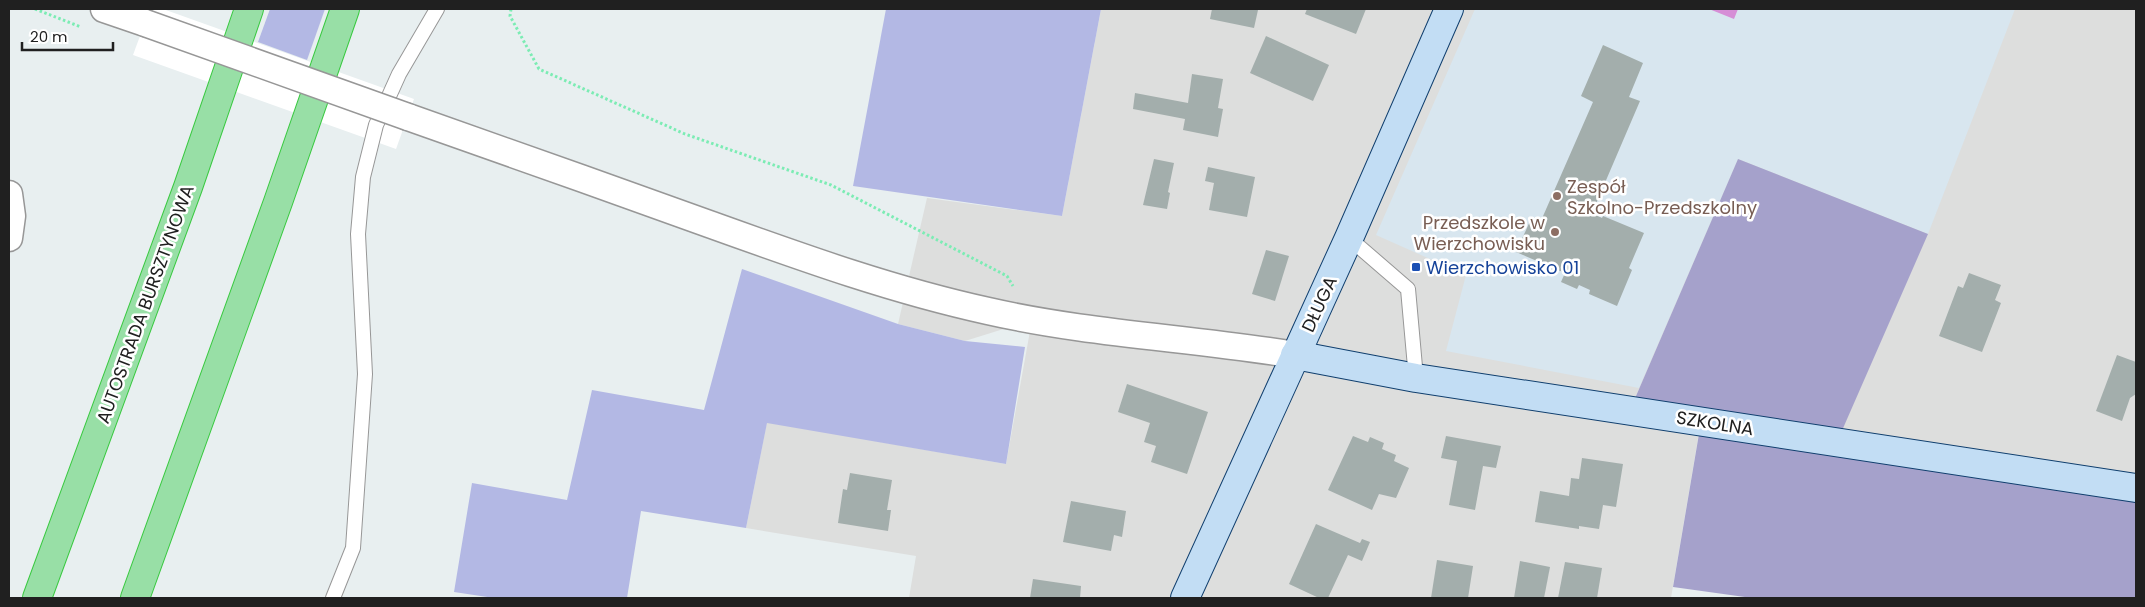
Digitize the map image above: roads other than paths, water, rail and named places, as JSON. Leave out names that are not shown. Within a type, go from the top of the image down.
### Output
[{"type":"highway","name":"AUTOSTRADA BURSZTYNOWA","points":[[38,598],[188,187],[249,9]]},
{"type":"highway","points":[[135,598],[275,212],[346,9]]},
{"type":"street","points":[[104,9],[864,278],[944,301],[1032,320],[1133,334],[1236,345],[1295,356]]},
{"type":"street","name":"DŁUGA","points":[[1185,598],[1349,238],[1449,9]]},
{"type":"street","points":[[9,194],[12,216],[9,238]]},
{"type":"street","name":"SZKOLNA","points":[[1295,356],[1416,378],[2136,488]]},
{"type":"lane","points":[[333,598],[353,548],[365,374],[358,234],[363,177],[376,125],[399,74],[436,9]]},
{"type":"lane","points":[[1349,238],[1408,288],[1416,378]]},
{"type":"place","name":"Zespół Szkolno-Przedszkolny","points":[[1557,196]]},
{"type":"place","name":"Przedszkole w Wierzchowisku","points":[[1555,232]]},
{"type":"place","name":"Wierzchowisko 01","points":[[1416,267]]}]
